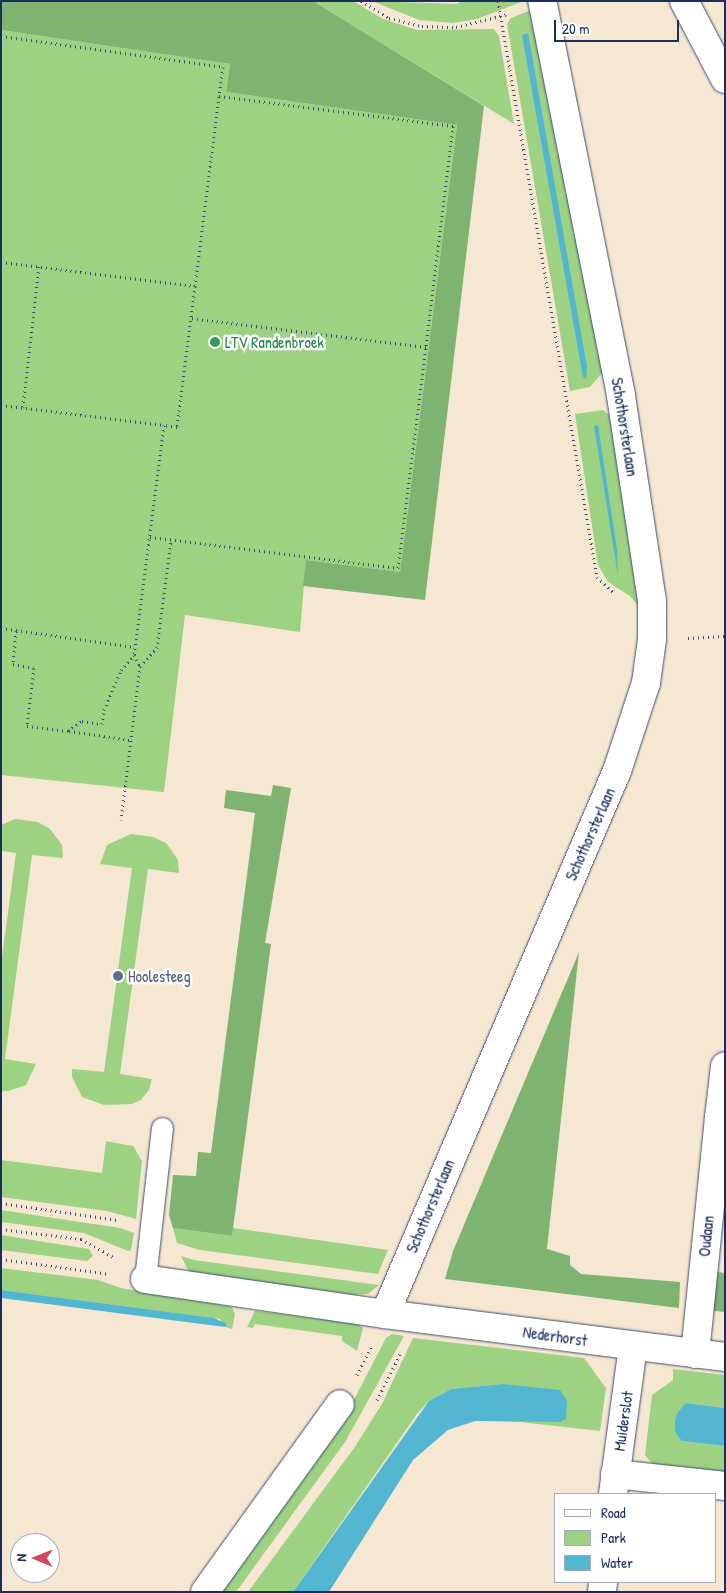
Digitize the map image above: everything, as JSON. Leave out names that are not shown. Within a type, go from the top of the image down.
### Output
[{"type":"street","name":"Schothorsterlaan","points":[[385,1314],[617,771],[646,683],[652,640],[652,601],[621,395],[542,1]]},
{"type":"street","points":[[684,1],[725,79]]},
{"type":"street","name":"Oudaan","points":[[694,1354],[722,1119],[725,1066]]},
{"type":"street","points":[[145,1279],[385,1314]]},
{"type":"street","name":"Nederhorst","points":[[385,1314],[725,1358]]},
{"type":"street","name":"Muiderslot","points":[[614,1484],[633,1347]]},
{"type":"street","points":[[205,1592],[340,1404]]},
{"type":"street","points":[[614,1484],[725,1486]]},
{"type":"lane","points":[[145,1279],[162,1128]]},
{"type":"path","points":[[361,1],[389,18],[422,26],[456,27],[500,17],[517,10]]},
{"type":"path","points":[[498,1],[597,577],[628,602],[652,640]]},
{"type":"path","points":[[1,36],[223,67],[177,427],[1,405]]},
{"type":"path","points":[[150,537],[398,568],[453,126],[220,96]]},
{"type":"path","points":[[1,262],[195,286]]},
{"type":"path","points":[[23,408],[39,266]]},
{"type":"path","points":[[191,318],[426,348]]},
{"type":"path","points":[[68,731],[82,721],[102,724],[104,710],[121,670],[134,655],[164,424]]},
{"type":"path","points":[[121,820],[140,666],[157,648],[171,540]]},
{"type":"path","points":[[1,628],[136,647]]},
{"type":"path","points":[[16,630],[13,664],[34,668],[27,726],[130,740]]},
{"type":"path","points":[[134,655],[140,666]]},
{"type":"path","points":[[1,1203],[106,1217],[150,1234]]},
{"type":"path","points":[[1,1228],[88,1242],[145,1279]]},
{"type":"path","points":[[1,1259],[145,1279]]},
{"type":"path","points":[[340,1404],[362,1367],[385,1314]]},
{"type":"green space","points":[[1,1],[313,1],[484,106],[425,600],[303,586],[306,560],[400,572],[457,125],[226,92],[230,64],[1,30]]},
{"type":"green space","points":[[313,1],[353,1],[383,19],[417,30],[494,29],[499,36],[514,124]]},
{"type":"green space","points":[[372,1],[456,4],[462,1],[524,1],[477,19],[453,23],[419,20]]},
{"type":"green space","points":[[534,9],[603,372],[590,387],[570,391],[507,24],[511,18]]},
{"type":"green space","name":"LTV Randenbroek","points":[[1,30],[230,64],[226,92],[457,125],[400,572],[306,560],[300,632],[185,615],[164,792],[1,775]]},
{"type":"green space","points":[[603,410],[613,418],[631,529],[639,607],[630,596],[608,582],[598,565],[575,414]]},
{"type":"green space","points":[[273,785],[291,788],[265,943],[271,944],[232,1236],[173,1228],[169,1215],[173,1175],[196,1176],[198,1152],[211,1153],[255,813],[224,808],[226,790],[271,796]]},
{"type":"green space","points":[[15,819],[38,822],[50,829],[62,845],[63,858],[32,855],[5,1059],[36,1064],[26,1085],[9,1091],[1,1091],[1,964],[16,853],[1,851],[1,825]]},
{"type":"green space","points":[[131,834],[153,837],[166,843],[178,860],[179,873],[148,869],[120,1074],[152,1079],[149,1090],[141,1100],[132,1104],[104,1105],[82,1097],[72,1077],[72,1069],[104,1072],[132,868],[100,864],[107,845]]},
{"type":"green space","points":[[579,952],[547,1249],[570,1256],[570,1265],[581,1274],[680,1282],[679,1308],[445,1279],[453,1251]]},
{"type":"green space","points":[[106,1141],[133,1146],[142,1161],[136,1219],[107,1211],[1,1197],[1,1160],[102,1173]]},
{"type":"green space","points":[[1,1210],[120,1228],[134,1233],[131,1250],[128,1251],[84,1233],[1,1222]]},
{"type":"green space","points":[[173,1228],[232,1236],[233,1228],[388,1250],[378,1274],[200,1250],[177,1243]]},
{"type":"green space","points":[[1,1235],[89,1249],[93,1256],[87,1261],[1,1250]]},
{"type":"green space","points":[[181,1256],[194,1260],[379,1285],[368,1294],[347,1295],[190,1274]]},
{"type":"green space","points":[[1,1268],[98,1280],[121,1288],[232,1307],[235,1314],[232,1329],[225,1327],[220,1319],[1,1290]]},
{"type":"green space","points":[[710,1271],[725,1273],[725,1312],[706,1310]]},
{"type":"green space","points":[[255,1311],[356,1323],[363,1328],[357,1351],[342,1341],[342,1336],[255,1324],[253,1328],[247,1327]]},
{"type":"green space","points":[[392,1334],[404,1336],[345,1442],[236,1592],[221,1592],[347,1413],[386,1338]]},
{"type":"green space","points":[[413,1338],[584,1358],[606,1388],[600,1431],[511,1421],[561,1422],[566,1419],[502,1384],[451,1389],[429,1401],[417,1414],[293,1592],[248,1592],[354,1448],[382,1404]]},
{"type":"green space","points":[[673,1369],[725,1375],[725,1408],[686,1403],[682,1441],[725,1446],[725,1476],[656,1468],[645,1455],[652,1395],[673,1380]]},
{"type":"water","points":[[528,33],[587,367],[586,379],[583,377],[522,35]]},
{"type":"water","points":[[598,425],[617,550],[618,576],[594,426]]},
{"type":"water","points":[[1,1290],[214,1318],[227,1324],[225,1327],[1,1298]]},
{"type":"water","points":[[502,1384],[560,1390],[567,1401],[566,1419],[561,1422],[475,1421],[448,1430],[413,1460],[329,1592],[293,1592],[429,1401],[451,1389]]},
{"type":"water","points":[[686,1403],[725,1408],[725,1446],[682,1441],[675,1432],[675,1421],[678,1412]]},
{"type":"place","name":"LTV Randenbroek","points":[[215,342]]},
{"type":"place","name":"Hoolesteeg","points":[[118,976]]}]
